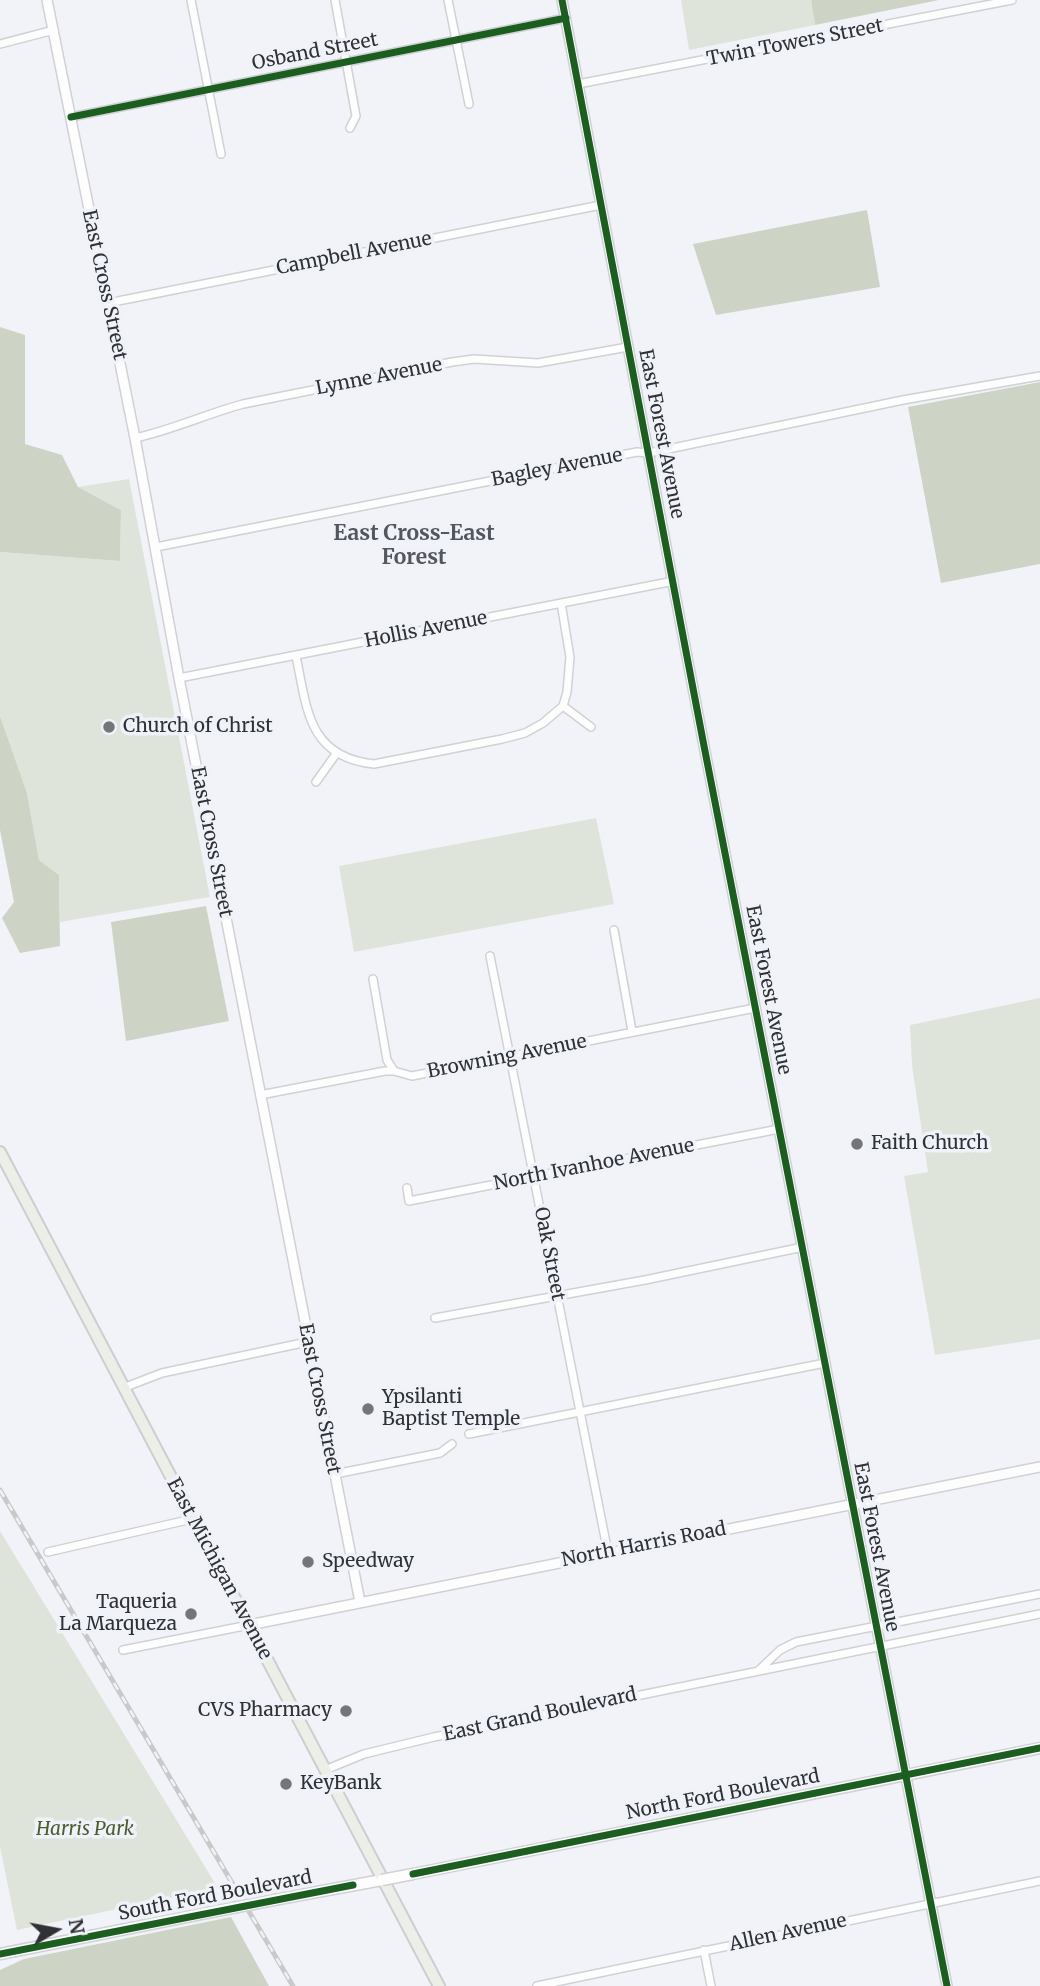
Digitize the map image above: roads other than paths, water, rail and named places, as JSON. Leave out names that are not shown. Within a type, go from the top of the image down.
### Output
[{"type":"main road","name":"East Michigan Avenue","points":[[0,1152],[439,1986]]},
{"type":"main road","name":"North Ford Boulevard","points":[[382,1880],[1040,1748]]},
{"type":"main road","name":"South Ford Boulevard","points":[[0,1954],[382,1880]]},
{"type":"street","name":"East Cross Street","points":[[47,0],[135,438],[178,678],[360,1602]]},
{"type":"street","points":[[191,0],[221,154]]},
{"type":"street","points":[[335,0],[356,116],[350,128]]},
{"type":"street","points":[[448,0],[469,104]]},
{"type":"street","name":"East Forest Avenue","points":[[562,0],[755,1008],[947,1986]]},
{"type":"street","name":"Twin Towers Street","points":[[578,84],[1012,0]]},
{"type":"street","name":"Osband Street","points":[[71,117],[566,18]]},
{"type":"street","points":[[0,44],[54,30]]},
{"type":"street","name":"Campbell Avenue","points":[[108,303],[601,205]]},
{"type":"street","name":"Lynne Avenue","points":[[135,438],[164,432],[243,404],[452,362],[474,359],[538,363],[628,347]]},
{"type":"street","name":"Bagley Avenue","points":[[156,547],[1040,376]]},
{"type":"street","name":"Hollis Avenue","points":[[178,678],[674,581]]},
{"type":"street","points":[[296,656],[311,720],[317,734],[336,754],[374,764],[502,739],[525,733],[544,723],[563,706],[570,657],[561,603]]},
{"type":"street","points":[[563,706],[591,727]]},
{"type":"street","points":[[316,782],[336,754]]},
{"type":"street","points":[[614,930],[632,1031]]},
{"type":"street","name":"Oak Street","points":[[491,956],[608,1553]]},
{"type":"street","points":[[373,979],[387,1060],[394,1071]]},
{"type":"street","name":"Browning Avenue","points":[[260,1095],[394,1071],[412,1076],[755,1008]]},
{"type":"street","name":"North Ivanhoe Avenue","points":[[407,1188],[410,1206],[534,1177],[779,1129]]},
{"type":"street","points":[[435,1318],[803,1247]]},
{"type":"street","points":[[123,1388],[162,1373],[307,1342]]},
{"type":"street","points":[[469,1434],[825,1363]]},
{"type":"street","points":[[334,1474],[440,1453],[453,1444]]},
{"type":"street","name":"North Harris Road","points":[[249,1625],[1040,1466]]},
{"type":"street","points":[[48,1552],[192,1519]]},
{"type":"street","points":[[759,1671],[780,1650],[796,1642],[1040,1594]]},
{"type":"street","name":"East Grand Boulevard","points":[[325,1770],[364,1754],[403,1744],[1040,1614]]},
{"type":"street","points":[[122,1650],[249,1625]]},
{"type":"street","name":"Allen Avenue","points":[[537,1986],[1040,1881]]},
{"type":"street","points":[[704,1950],[711,1986]]},
{"type":"railway","points":[[0,1490],[293,1986]]},
{"type":"place","name":"Church of Christ","points":[[109,727]]},
{"type":"place","name":"Faith Church","points":[[857,1144]]},
{"type":"place","name":"Ypsilanti Baptist Temple","points":[[368,1409]]},
{"type":"place","name":"Speedway","points":[[308,1562]]},
{"type":"place","name":"Taqueria La Marqueza","points":[[191,1614]]},
{"type":"place","name":"CVS Pharmacy","points":[[346,1711]]},
{"type":"place","name":"KeyBank","points":[[286,1784]]},
{"type":"district","name":"East Cross-East Forest","points":[[414,546]]},
{"type":"park label","name":"Harris Park","points":[[85,1830]]}]
